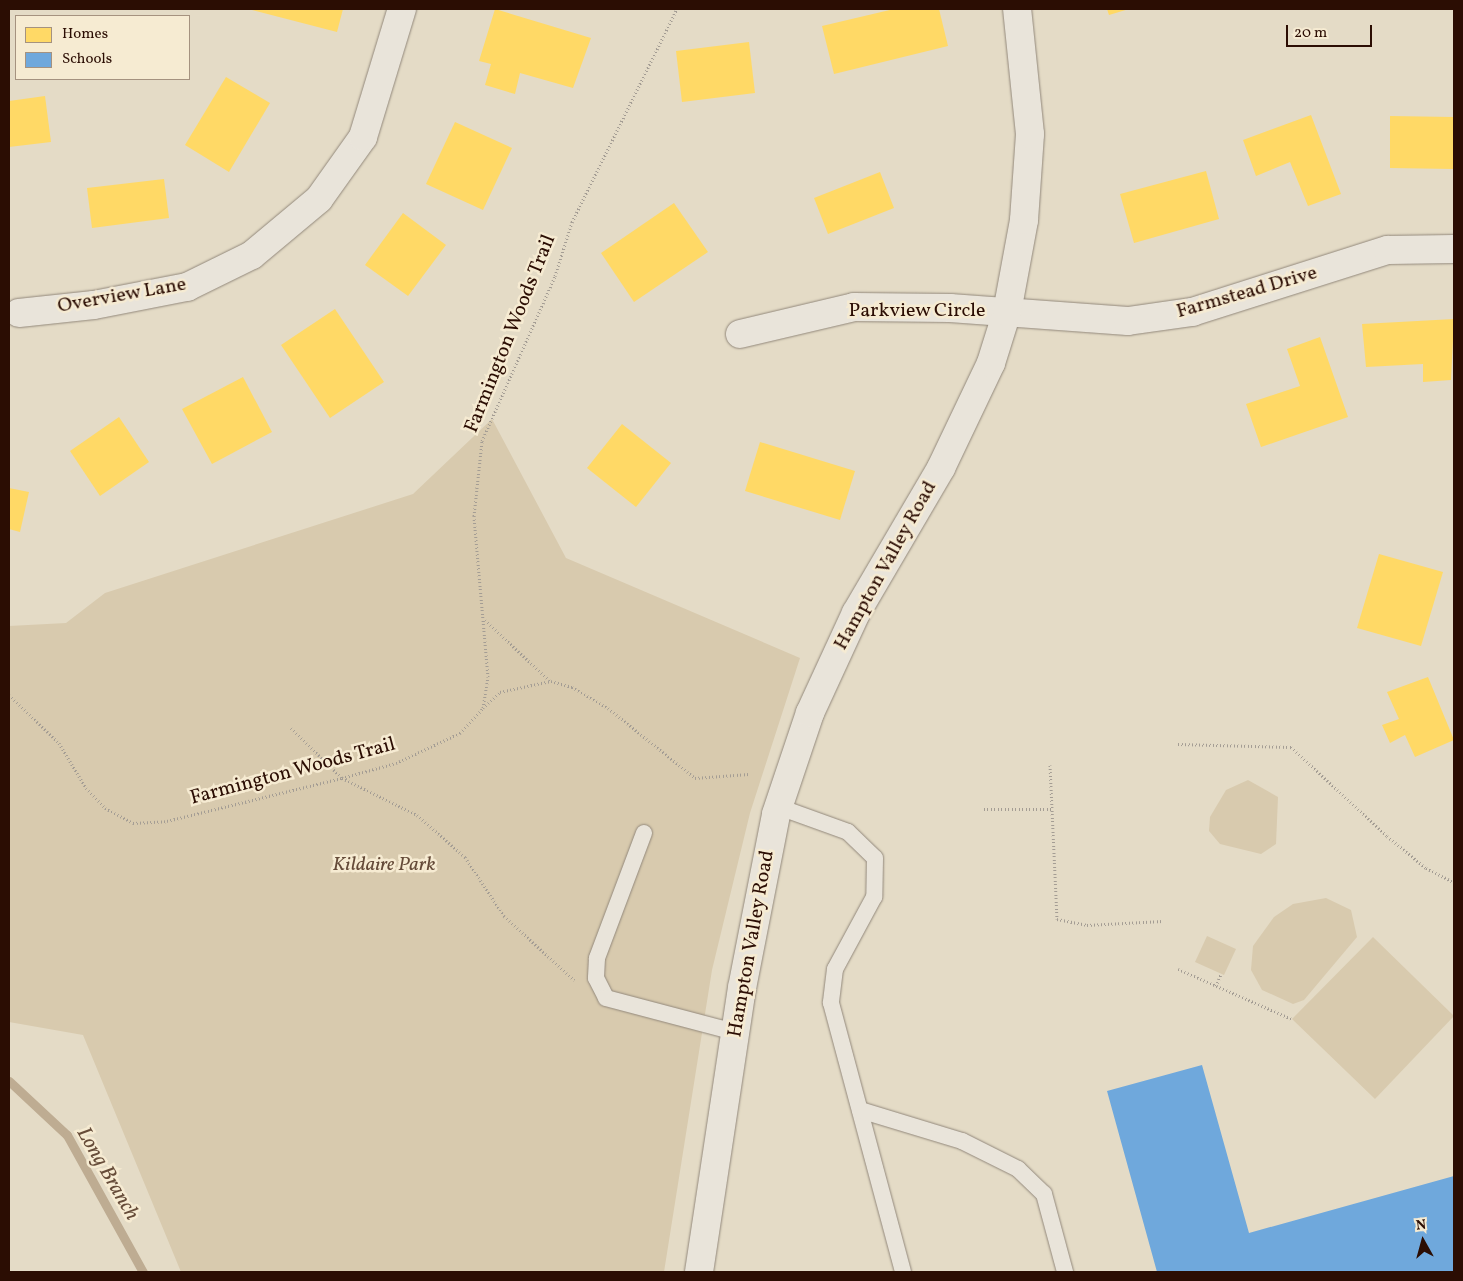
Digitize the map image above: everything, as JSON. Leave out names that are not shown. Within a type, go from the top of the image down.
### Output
[{"type":"street","name":"Overview Lane","points":[[19,313],[94,305],[187,287],[252,256],[319,199],[363,137],[402,9]]},
{"type":"street","name":"Hampton Valley Road","points":[[699,1272],[735,1032],[778,808],[810,713],[852,621],[941,468],[992,363],[1007,312],[1024,220],[1030,134],[1016,9]]},
{"type":"street","name":"Farmstead Drive","points":[[1007,312],[1128,321],[1192,312],[1388,250],[1454,249]]},
{"type":"street","name":"Parkview Circle","points":[[740,334],[854,307],[1007,312]]},
{"type":"lane","points":[[778,808],[848,832],[875,858],[874,897],[836,969],[831,1003],[903,1272]]},
{"type":"lane","points":[[644,833],[597,958],[596,978],[606,998],[735,1032]]},
{"type":"lane","points":[[860,1110],[962,1141],[1018,1169],[1044,1194],[1065,1272]]},
{"type":"path","name":"Farmington Woods Trail","points":[[9,695],[59,743],[86,788],[105,808],[133,823],[167,821],[342,778],[396,762],[460,733],[483,708],[488,677],[485,620],[474,516],[482,441],[555,276],[572,222],[676,9]]},
{"type":"path","points":[[485,620],[551,681],[572,687],[608,708],[695,778],[749,774]]},
{"type":"path","points":[[483,708],[500,692],[551,681]]},
{"type":"path","points":[[291,728],[342,778],[417,815],[465,857],[504,916],[563,973],[581,984],[600,986]]},
{"type":"path","points":[[1178,744],[1291,748],[1387,836],[1426,868],[1454,882]]},
{"type":"path","points":[[1050,765],[1057,920],[1087,925],[1163,921]]},
{"type":"path","points":[[984,809],[1052,809]]},
{"type":"path","points":[[1178,969],[1292,1019]]},
{"type":"path","points":[[1216,986],[1221,974]]},
{"type":"green space","name":"Kildaire Park","points":[[492,419],[566,558],[800,658],[750,813],[712,970],[664,1272],[181,1272],[83,1035],[9,1022],[9,626],[66,623],[105,593],[413,494]]},
{"type":"green space","points":[[1248,780],[1278,797],[1276,844],[1261,854],[1220,844],[1209,831],[1210,817],[1226,790]]},
{"type":"green space","points":[[1326,898],[1351,910],[1357,937],[1304,1000],[1293,1004],[1262,990],[1251,970],[1253,946],[1274,917],[1293,904]]},
{"type":"green space","points":[[1207,936],[1236,949],[1224,975],[1195,962]]},
{"type":"green space","points":[[1373,937],[1454,1016],[1375,1099],[1292,1019]]},
{"type":"building: Homes","points":[[248,9],[343,9],[337,32]]},
{"type":"building: Homes","points":[[495,9],[591,38],[573,88],[520,73],[515,94],[485,85],[491,64],[479,61]]},
{"type":"building: Homes","points":[[894,9],[939,9],[948,46],[834,74],[822,26]]},
{"type":"building: Homes","points":[[1107,9],[1129,9],[1109,15]]},
{"type":"building: Homes","points":[[749,42],[755,93],[682,102],[676,51]]},
{"type":"building: Homes","points":[[226,77],[270,103],[229,172],[185,145]]},
{"type":"building: Homes","points":[[45,96],[51,142],[9,147],[9,101]]},
{"type":"building: Homes","points":[[1311,115],[1341,194],[1308,206],[1290,162],[1256,176],[1243,140]]},
{"type":"building: Homes","points":[[1390,116],[1454,117],[1454,169],[1390,168]]},
{"type":"building: Homes","points":[[455,122],[512,148],[483,210],[426,184]]},
{"type":"building: Homes","points":[[1206,171],[1219,219],[1134,243],[1120,194]]},
{"type":"building: Homes","points":[[880,172],[894,208],[828,234],[814,198]]},
{"type":"building: Homes","points":[[164,179],[169,218],[92,228],[87,188]]},
{"type":"building: Homes","points":[[674,203],[708,252],[634,302],[601,253]]},
{"type":"building: Homes","points":[[403,213],[446,245],[408,296],[365,265]]},
{"type":"building: Homes","points":[[335,309],[384,382],[330,418],[281,345]]},
{"type":"building: Homes","points":[[1454,319],[1451,380],[1423,382],[1423,364],[1366,367],[1362,324]]},
{"type":"building: Homes","points":[[1320,337],[1348,417],[1261,447],[1246,404],[1300,386],[1287,349]]},
{"type":"building: Homes","points":[[243,377],[272,432],[212,464],[182,409]]},
{"type":"building: Homes","points":[[119,417],[149,462],[100,496],[70,451]]},
{"type":"building: Homes","points":[[622,424],[671,463],[636,507],[587,468]]},
{"type":"building: Homes","points":[[760,442],[855,471],[840,520],[745,491]]},
{"type":"building: Homes","points":[[9,488],[29,492],[20,532],[9,529]]},
{"type":"building: Homes","points":[[1379,554],[1443,572],[1421,646],[1357,628]]},
{"type":"building: Homes","points":[[1428,677],[1454,740],[1415,757],[1405,735],[1390,743],[1382,725],[1399,719],[1387,692]]},
{"type":"building: Schools","points":[[1202,1065],[1249,1233],[1454,1176],[1454,1272],[1157,1272],[1107,1091]]},
{"type":"waterway","name":"Long Branch","points":[[9,1081],[67,1135],[143,1272]]}]
